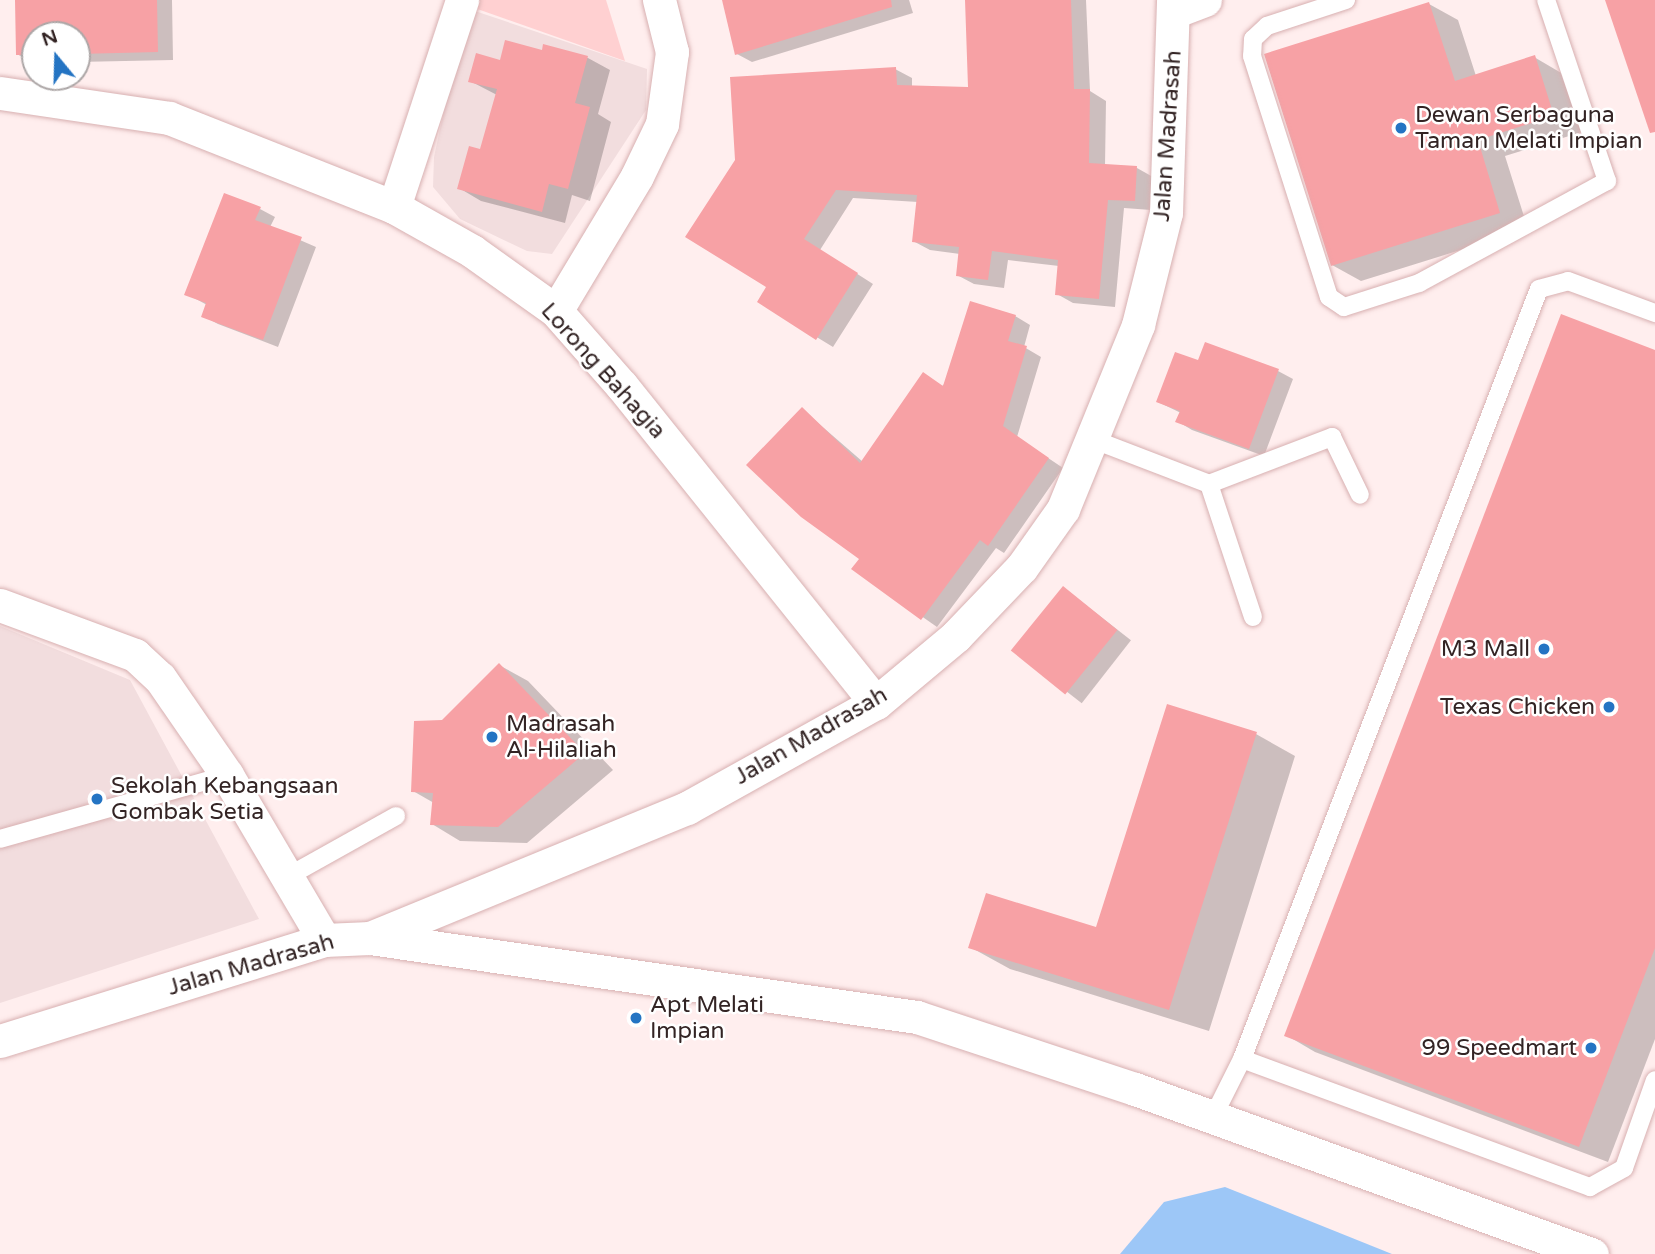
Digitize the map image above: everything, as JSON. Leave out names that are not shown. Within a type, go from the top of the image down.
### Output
[{"type":"street","points":[[394,207],[462,0]]},
{"type":"street","points":[[556,311],[638,176],[662,124],[672,52],[659,0]]},
{"type":"street","name":"Jalan Madrasah","points":[[0,1041],[324,940],[370,938],[687,808],[876,703],[956,636],[1022,567],[1063,509],[1138,325],[1166,213],[1185,4]]},
{"type":"street","name":"Lorong Bahagia","points":[[0,93],[169,118],[394,207],[471,251],[556,311],[622,386],[876,703]]},
{"type":"street","points":[[0,605],[135,655],[160,678],[227,775],[324,940]]},
{"type":"street","points":[[370,938],[918,1017],[1213,1117],[1592,1254]]},
{"type":"lane","points":[[1346,0],[1266,26],[1253,39],[1252,57],[1329,297],[1344,307],[1419,283],[1607,181],[1546,0]]},
{"type":"lane","points":[[1213,1117],[1242,1059],[1539,289],[1568,281],[1655,313]]},
{"type":"lane","points":[[1092,439],[1209,484],[1332,437],[1360,495]]},
{"type":"lane","points":[[1209,484],[1253,617]]},
{"type":"lane","points":[[0,839],[227,775]]},
{"type":"lane","points":[[287,877],[396,816]]},
{"type":"lane","points":[[1242,1059],[1590,1187],[1623,1168],[1655,1080]]},
{"type":"shaded area","points":[[468,0],[606,0],[625,61],[466,5]]},
{"type":"shaded area","points":[[466,8],[647,69],[646,110],[552,254],[527,251],[460,219],[433,187],[434,157]]},
{"type":"shaded area","name":"Sekolah Kebangsaan Gombak Setia","points":[[0,626],[130,680],[259,919],[0,1003]]},
{"type":"water","points":[[1225,1187],[1392,1254],[1120,1254],[1164,1202]]},
{"type":"building","points":[[15,0],[157,0],[158,52],[91,54],[91,21],[21,21],[21,55],[16,55]]},
{"type":"building","points":[[722,0],[891,0],[892,7],[735,55]]},
{"type":"building","points":[[965,0],[1071,0],[1074,89],[1090,89],[1089,163],[1137,166],[1135,201],[1108,200],[1099,299],[1055,295],[1058,260],[992,251],[988,280],[956,276],[959,247],[912,242],[917,195],[836,190],[804,239],[858,273],[816,340],[757,302],[766,287],[685,237],[735,160],[730,77],[896,67],[897,85],[968,87]]},
{"type":"building","points":[[1605,0],[1655,0],[1655,132],[1650,133]]},
{"type":"building","name":"Dewan Serbaguna Taman Melati Impian","points":[[1429,2],[1455,81],[1535,55],[1554,116],[1478,140],[1500,213],[1331,266],[1264,54]]},
{"type":"building","points":[[505,40],[542,50],[543,44],[588,56],[575,103],[590,107],[568,189],[549,184],[542,212],[457,189],[469,146],[480,149],[497,89],[468,82],[476,53],[500,60]]},
{"type":"building","points":[[224,193],[261,207],[255,220],[302,237],[263,340],[201,317],[206,303],[184,295]]},
{"type":"building","points":[[970,301],[1016,315],[1008,341],[1027,346],[1003,426],[1049,458],[988,546],[980,540],[921,620],[851,569],[859,559],[801,517],[746,465],[802,407],[860,463],[923,372],[943,386]]},
{"type":"building","name":"M3 Mall","points":[[1561,314],[1655,350],[1655,948],[1579,1147],[1284,1036]]},
{"type":"building","points":[[1205,342],[1279,369],[1249,449],[1175,422],[1180,411],[1156,402],[1175,352],[1198,360]]},
{"type":"building","points":[[1063,586],[1117,630],[1065,695],[1011,651]]},
{"type":"building","name":"Madrasah Al-Hilaliah","points":[[499,663],[585,753],[498,827],[430,825],[433,793],[411,792],[414,721],[442,720]]},
{"type":"building","points":[[1167,704],[1257,732],[1169,1010],[968,948],[986,893],[1096,927]]},
{"type":"place","name":"Dewan Serbaguna Taman Melati Impian","points":[[1401,128]]},
{"type":"place","name":"M3 Mall","points":[[1544,649]]},
{"type":"place","name":"Texas Chicken","points":[[1609,707]]},
{"type":"place","name":"Madrasah Al-Hilaliah","points":[[492,737]]},
{"type":"place","name":"Sekolah Kebangsaan Gombak Setia","points":[[97,799]]},
{"type":"place","name":"Apt Melati Impian","points":[[636,1018]]},
{"type":"place","name":"99 Speedmart","points":[[1591,1048]]}]
